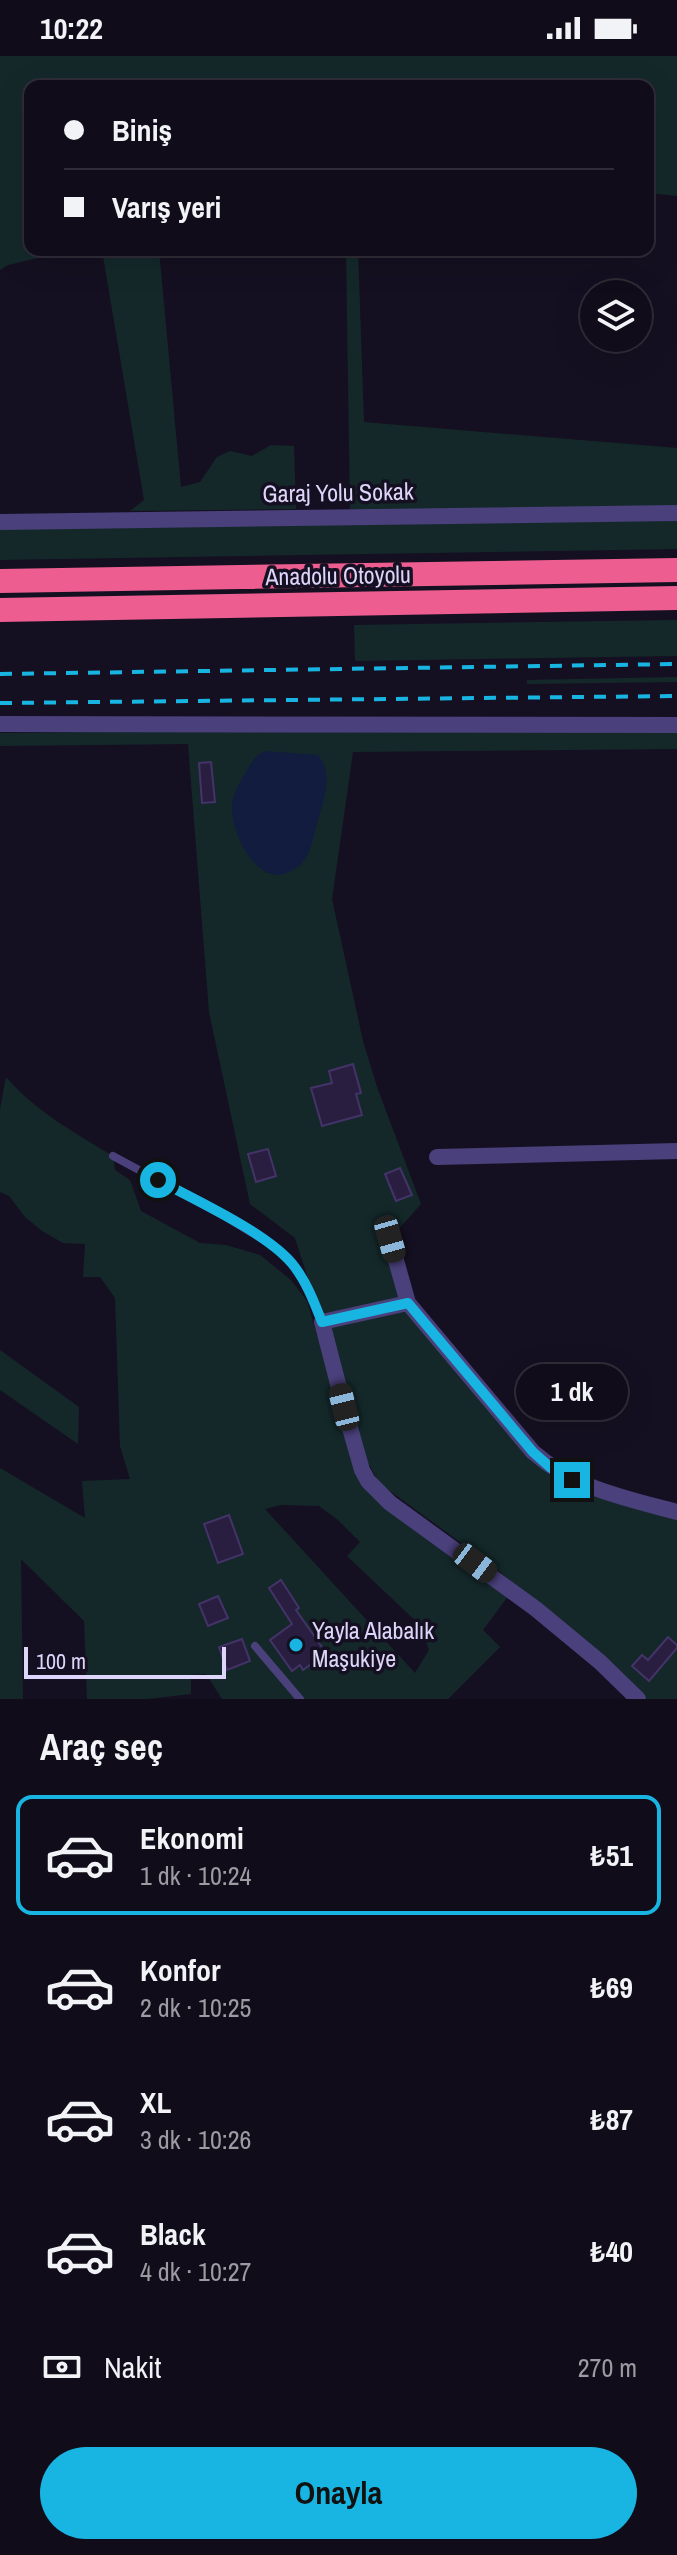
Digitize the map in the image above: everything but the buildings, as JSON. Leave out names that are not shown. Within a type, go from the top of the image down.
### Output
[{"type":"highway","name":"Anadolu Otoyolu","points":[[0,581],[677,570]]},
{"type":"highway","name":"Anadolu Otoyolu","points":[[0,610],[677,598]]},
{"type":"street","name":"Garaj Yolu Sokak","points":[[0,522],[677,513]]},
{"type":"street","points":[[0,724],[677,725]]},
{"type":"street","points":[[437,1157],[677,1151]]},
{"type":"street","points":[[390,1239],[408,1303],[513,1430],[551,1468],[591,1488],[677,1512]]},
{"type":"street","points":[[408,1303],[322,1322],[344,1407],[368,1481],[390,1503],[536,1609],[600,1662],[638,1699]]},
{"type":"lane","points":[[113,1156],[275,1247],[293,1264],[308,1287],[322,1322]]},
{"type":"lane","points":[[255,1646],[300,1699]]},
{"type":"green space","points":[[0,56],[677,56],[677,196],[654,194],[654,80],[24,80],[24,256],[38,258],[0,270]]},
{"type":"green space","points":[[103,256],[160,256],[181,487],[200,482],[217,457],[230,451],[252,456],[271,445],[294,446],[296,509],[130,511],[144,500]]},
{"type":"green space","points":[[346,256],[358,256],[364,422],[677,448],[677,507],[350,509]]},
{"type":"green space","points":[[677,516],[677,549],[0,560],[0,527]]},
{"type":"green space","points":[[677,620],[677,656],[355,661],[354,625]]},
{"type":"green space","points":[[677,677],[677,682],[527,684],[527,680]]},
{"type":"green space","points":[[677,725],[677,749],[353,752],[332,899],[363,1041],[421,1204],[390,1239],[408,1303],[322,1322],[295,1238],[250,1204],[209,1012],[188,744],[0,746],[0,733]],"holes":[[[326,786],[308,854],[267,873],[242,842],[232,804]]]},
{"type":"green space","points":[[6,1077],[43,1111],[113,1156],[115,1170],[130,1180],[141,1211],[200,1243],[226,1245],[260,1255],[291,1280],[307,1301],[359,1477],[509,1595],[483,1630],[500,1647],[448,1699],[222,1699],[206,1674],[191,1675],[191,1694],[148,1699],[87,1699],[84,1621],[21,1559],[23,1699],[0,1699],[0,1468],[85,1518],[82,1481],[130,1479],[120,1446],[115,1298],[100,1277],[83,1277],[85,1244],[63,1243],[42,1231],[25,1217],[9,1196],[0,1192],[0,1109]],"holes":[[[281,1505],[319,1506],[360,1542],[347,1556],[421,1626],[429,1650],[415,1673],[265,1509]]]},
{"type":"green space","points":[[399,1311],[408,1313],[522,1449],[677,1516],[677,1699],[647,1699],[551,1613],[379,1483],[365,1457],[328,1327]]},
{"type":"green space","points":[[0,1350],[79,1407],[78,1444],[0,1390]]},
{"type":"water","points":[[265,751],[318,755],[327,778],[307,857],[295,869],[277,875],[267,872],[248,856],[233,819],[234,794],[253,761]]},
{"type":"railway","points":[[0,674],[677,664]]},
{"type":"railway","points":[[0,703],[677,696]]},
{"type":"place","name":"Yayla Alabalık Maşukiye","points":[[296,1645]]},
{"type":"route","points":[[158,1180],[275,1247],[293,1264],[308,1287],[322,1322],[408,1303],[533,1452],[551,1468],[572,1480]]}]
